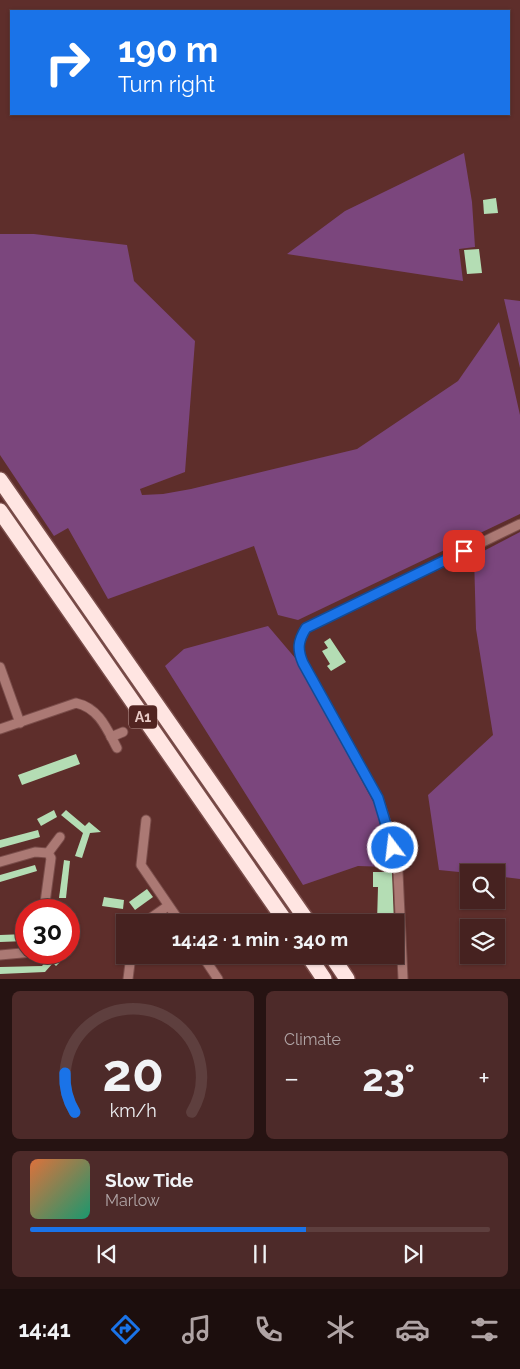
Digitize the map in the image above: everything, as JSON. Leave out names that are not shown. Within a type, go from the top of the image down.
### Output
[{"type":"highway","name":"A1","points":[[0,480],[302,914]]},
{"type":"highway","name":"A1","points":[[0,511],[280,914]]},
{"type":"highway","points":[[314,964],[324,979]]},
{"type":"highway","points":[[337,964],[346,976]]},
{"type":"street","points":[[403,979],[398,872],[388,829],[378,798],[303,663],[299,653],[298,640],[306,628],[520,524]]},
{"type":"street","points":[[0,667],[20,723]]},
{"type":"street","points":[[0,729],[76,703],[87,706],[96,712],[117,748]]},
{"type":"street","points":[[111,737],[123,732]]},
{"type":"street","points":[[146,820],[141,865],[174,914]]},
{"type":"street","points":[[48,853],[60,837]]},
{"type":"street","points":[[0,862],[35,852],[48,853],[52,858],[46,899]]},
{"type":"street","points":[[156,914],[168,906]]},
{"type":"street","points":[[0,954],[15,953]]},
{"type":"street","points":[[128,979],[130,964]]},
{"type":"street","points":[[206,964],[213,977]]},
{"type":"shaded area","points":[[464,153],[472,202],[475,247],[459,249],[463,281],[287,254],[345,211]]},
{"type":"shaded area","points":[[0,234],[34,234],[127,245],[134,281],[195,341],[185,472],[140,489],[142,495],[163,494],[191,489],[357,449],[458,381],[499,322],[520,415],[520,514],[298,620],[278,615],[254,546],[108,599],[68,528],[54,536],[0,455]]},
{"type":"shaded area","points":[[504,299],[520,301],[520,368]]},
{"type":"shaded area","points":[[520,532],[520,879],[505,877],[505,864],[460,864],[460,872],[439,870],[428,795],[493,735],[476,629],[474,556]]},
{"type":"shaded area","points":[[268,626],[296,659],[376,807],[389,867],[358,866],[303,885],[165,666],[184,649]]},
{"type":"building","points":[[496,198],[498,213],[484,214],[483,200]]},
{"type":"building","points":[[479,249],[482,273],[467,274],[464,250]]},
{"type":"building","points":[[330,638],[346,662],[331,671],[327,666],[330,664],[322,651],[328,648],[324,642]]},
{"type":"building","points":[[76,754],[80,764],[22,785],[18,775]]},
{"type":"building","points":[[54,810],[57,817],[41,826],[37,819]]},
{"type":"building","points":[[66,810],[85,826],[89,822],[101,832],[90,833],[82,858],[75,856],[83,833],[61,815]]},
{"type":"building","points":[[38,830],[40,837],[0,848],[0,840]]},
{"type":"building","points":[[64,860],[70,861],[66,898],[59,898]]},
{"type":"building","points":[[35,865],[37,871],[0,882],[0,875]]},
{"type":"building","points":[[373,872],[392,872],[394,914],[377,914],[378,887],[373,887]]},
{"type":"building","points":[[147,889],[153,897],[135,910],[129,902]]},
{"type":"building","points":[[104,897],[124,900],[123,909],[102,906]]},
{"type":"building","points":[[15,934],[15,941],[0,942],[0,935]]},
{"type":"building","points":[[44,964],[52,964],[45,972],[0,974],[0,967],[42,966]]},
{"type":"route","points":[[393,848],[378,798],[303,663],[299,653],[298,640],[306,628],[464,551]]}]
